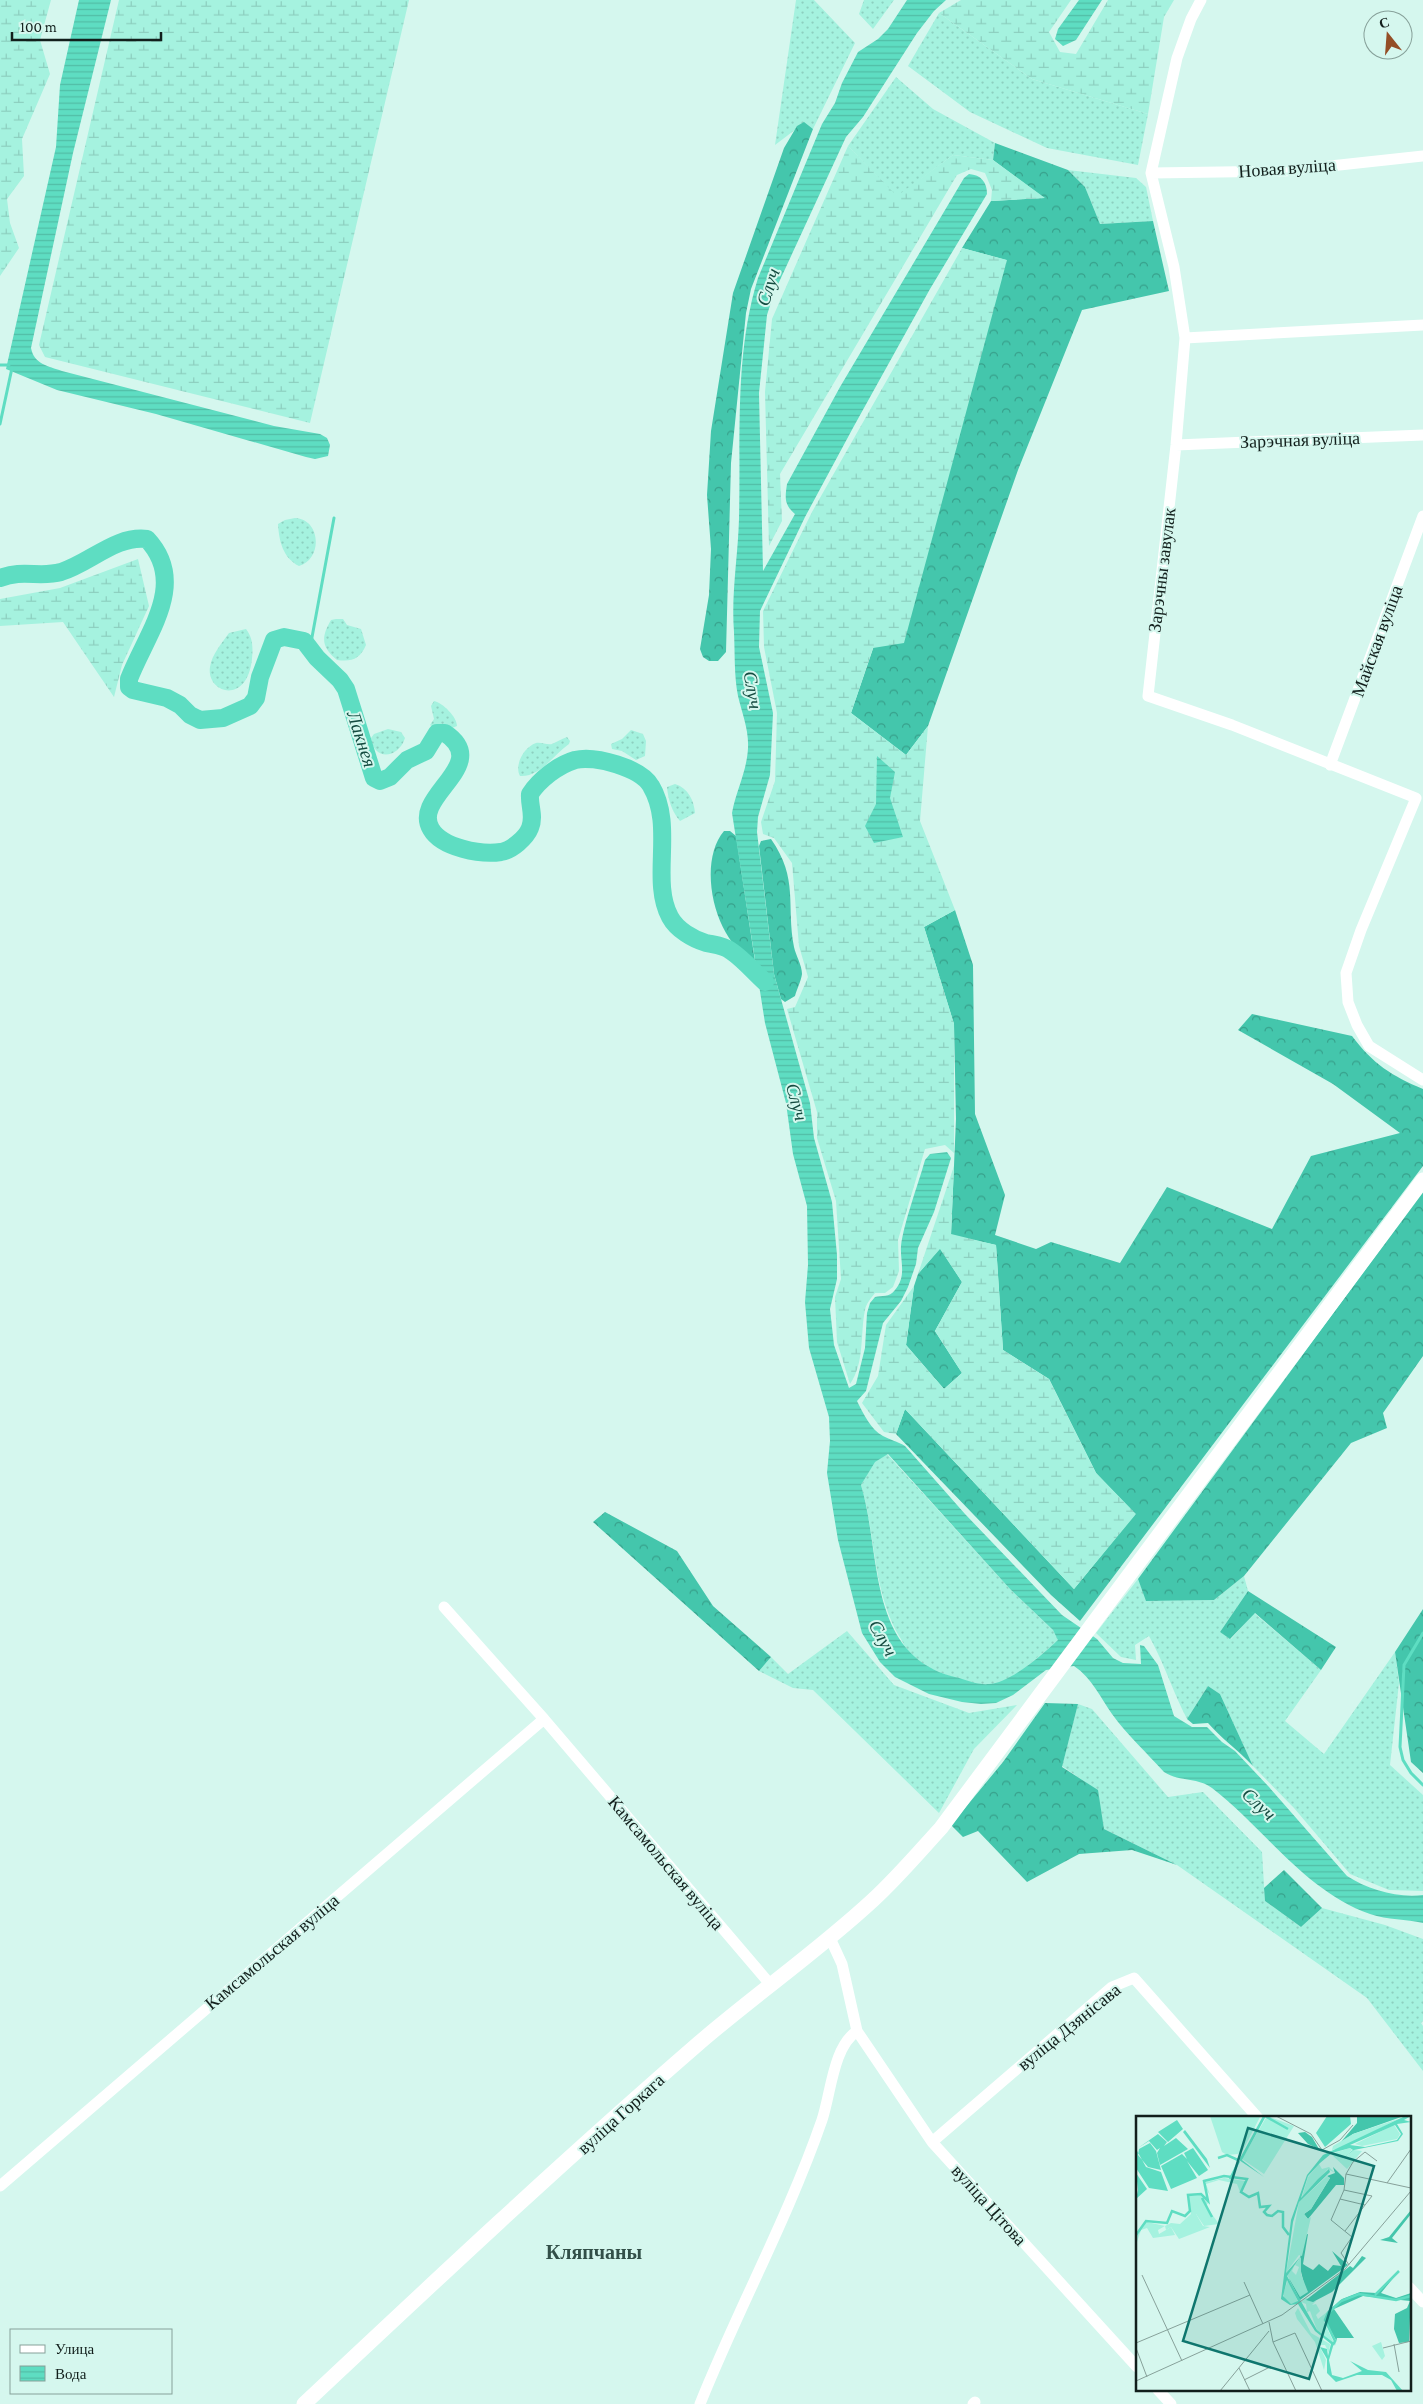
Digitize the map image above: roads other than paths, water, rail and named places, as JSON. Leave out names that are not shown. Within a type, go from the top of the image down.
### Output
[{"type":"main road","name":"вуліца Горкага","points":[[304,2404],[450,2267],[699,2044],[770,1984],[830,1938],[873,1900],[941,1828],[1423,1180]]},
{"type":"street","points":[[1151,173],[1177,58],[1191,18],[1201,0]]},
{"type":"street","name":"Новая вуліца","points":[[1151,173],[1284,170],[1423,156]]},
{"type":"street","name":"Зарэчны завулак","points":[[1151,173],[1174,267],[1185,338],[1176,445],[1148,696],[1232,725],[1330,765]]},
{"type":"street","points":[[1185,338],[1423,325]]},
{"type":"street","name":"Зарэчная вуліца","points":[[1176,445],[1423,435]]},
{"type":"street","name":"Майская вуліца","points":[[1330,765],[1423,516]]},
{"type":"street","points":[[1330,765],[1416,798],[1361,930],[1346,973],[1348,1002],[1357,1025],[1369,1046],[1423,1080]]},
{"type":"street","name":"Камсамольская вуліца","points":[[444,1607],[544,1719],[770,1984]]},
{"type":"street","name":"Камсамольская вуліца","points":[[0,2186],[544,1719]]},
{"type":"street","name":"вуліца Цітова","points":[[830,1938],[842,1964],[857,2031],[932,2142],[1136,2366]]},
{"type":"street","name":"вуліца Дзянісава","points":[[932,2142],[1112,1987],[1134,1978],[1256,2116]]},
{"type":"street","points":[[700,2404],[745,2297],[802,2178],[823,2117],[840,2051],[848,2038],[857,2031]]},
{"type":"street","points":[[1410,2288],[1423,2302]]},
{"type":"street","points":[[1160,2392],[1171,2404]]},
{"type":"water","points":[[79,0],[111,0],[73,153],[31,348],[35,358],[42,364],[62,371],[274,426],[320,434],[327,438],[330,445],[328,456],[315,459],[306,457],[156,414],[57,390],[6,369],[56,147],[60,85]]},
{"type":"water","name":"Случ","points":[[907,0],[946,0],[934,11],[917,33],[863,117],[846,137],[774,293],[767,315],[759,393],[763,571],[795,514],[786,500],[787,484],[840,387],[964,178],[969,174],[977,176],[982,180],[986,186],[987,194],[930,289],[854,426],[805,517],[760,611],[759,647],[773,713],[770,775],[758,817],[757,832],[774,974],[810,1103],[814,1138],[832,1202],[837,1255],[837,1279],[830,1309],[834,1345],[849,1388],[856,1384],[865,1348],[867,1313],[870,1303],[875,1297],[893,1293],[901,1279],[901,1246],[903,1236],[925,1160],[930,1154],[947,1152],[951,1158],[934,1212],[918,1248],[916,1264],[908,1287],[901,1301],[883,1323],[866,1391],[857,1401],[868,1421],[879,1433],[905,1446],[965,1514],[1062,1615],[1097,1639],[1113,1658],[1123,1663],[1141,1664],[1140,1645],[1144,1646],[1158,1665],[1174,1716],[1192,1727],[1207,1727],[1222,1742],[1235,1751],[1347,1876],[1364,1885],[1384,1892],[1413,1896],[1423,1895],[1423,1923],[1377,1916],[1347,1904],[1305,1875],[1212,1788],[1200,1782],[1176,1777],[1164,1772],[1124,1729],[1091,1682],[1074,1666],[1046,1670],[1013,1695],[996,1703],[962,1702],[929,1694],[895,1677],[880,1662],[862,1633],[838,1540],[827,1473],[830,1441],[829,1417],[809,1348],[805,1302],[808,1265],[807,1206],[793,1154],[786,1103],[765,1023],[732,813],[746,765],[748,748],[746,728],[736,681],[733,604],[739,519],[740,398],[745,337],[750,307],[758,278],[822,124],[835,103],[842,83],[858,52],[878,39],[888,29]],"holes":[[[888,1454],[1010,1589],[1053,1630],[1058,1640],[1035,1660],[1007,1679],[985,1684],[959,1678],[929,1667],[907,1649],[893,1627],[883,1600],[861,1485],[875,1462]]]},
{"type":"water","points":[[1079,0],[1102,0],[1076,40],[1063,46],[1055,39],[1058,29]]},
{"type":"water","points":[[877,756],[895,772],[890,798],[903,837],[874,843],[865,826],[876,804]]},
{"type":"waterway","points":[[0,365],[9,365]]},
{"type":"waterway","points":[[0,424],[12,368]]},
{"type":"waterway","points":[[310,648],[334,518]]},
{"type":"waterway","name":"Лакнея","points":[[0,578],[16,574],[53,574],[61,572],[114,545],[125,541],[147,539],[159,556],[164,574],[164,591],[153,627],[129,679],[129,687],[133,690],[167,698],[200,720],[223,718],[250,706],[256,698],[260,677],[274,640],[284,637],[304,641],[346,689],[374,778],[380,781],[390,777],[407,760],[426,751],[437,733],[445,733],[457,745],[460,757],[456,769],[439,793],[428,817],[431,829],[436,836],[463,849],[493,853],[510,849],[518,843],[528,832],[531,824],[530,794],[538,783],[562,765],[575,760],[594,759],[617,764],[638,774],[651,786],[658,802],[662,835],[662,887],[664,902],[673,922],[681,930],[696,939],[728,949],[765,982]]},
{"type":"waterway","points":[[1423,1633],[1404,1665],[1400,1747],[1403,1760],[1411,1773],[1423,1785]]},
{"type":"district","name":"Кляпчаны","points":[[594,2252]]}]
